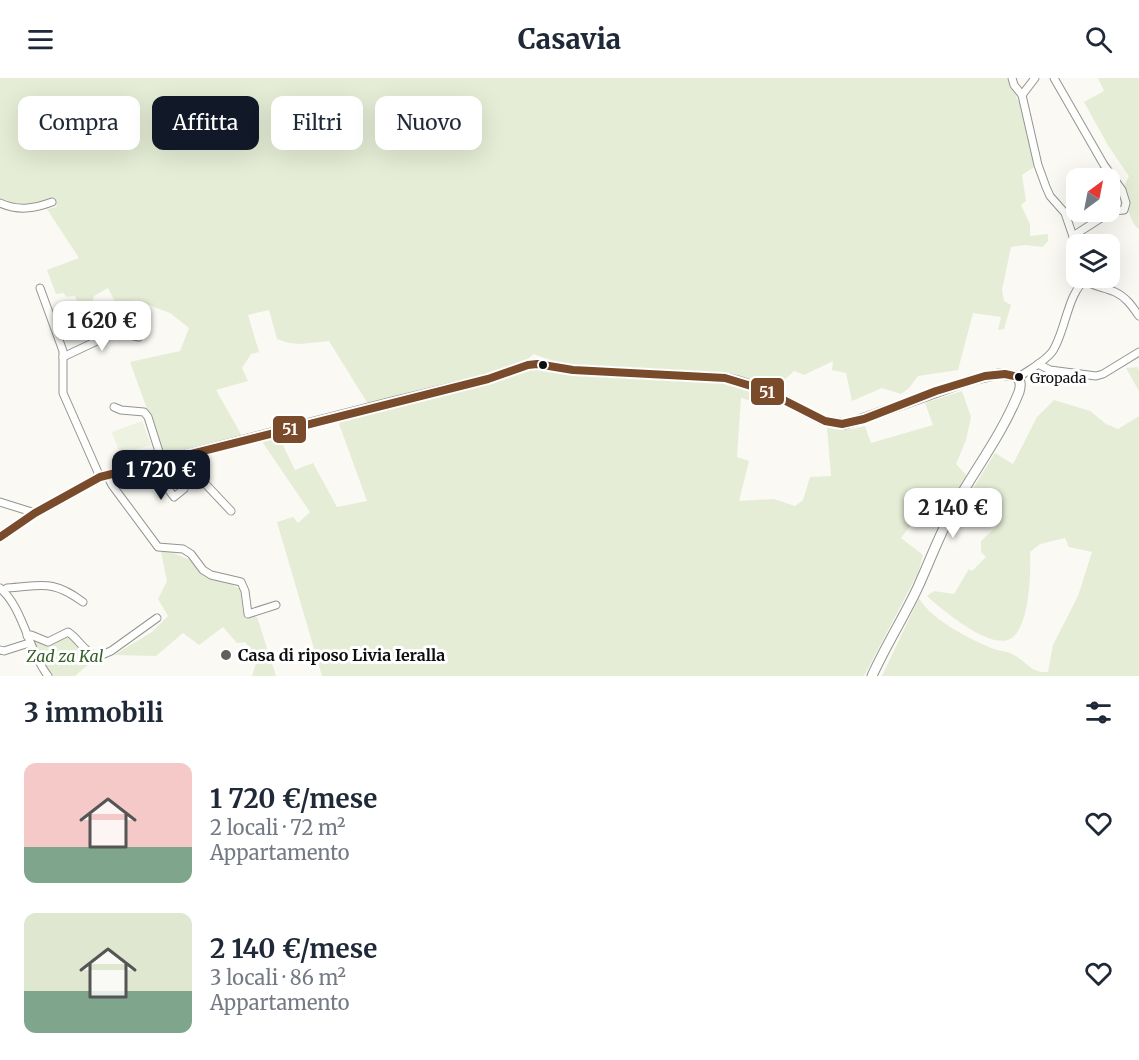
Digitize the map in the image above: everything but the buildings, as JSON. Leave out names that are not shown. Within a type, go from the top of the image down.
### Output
[{"type":"street","points":[[1012,78],[1014,85],[1022,95],[1038,165],[1046,187],[1050,196],[1065,213],[1072,234]]},
{"type":"street","points":[[1022,95],[1035,78]]},
{"type":"street","points":[[1054,78],[1104,165],[1122,190],[1126,203],[1124,210],[1112,211],[1076,234]]},
{"type":"street","points":[[0,203],[10,207],[31,208],[52,202]]},
{"type":"street","points":[[40,288],[63,357],[61,387],[63,393],[103,476],[158,547],[183,549],[191,554],[203,570],[241,582],[245,591],[248,614],[276,605]]},
{"type":"street","points":[[1018,377],[1046,359],[1060,338],[1078,288]]},
{"type":"street","points":[[1099,288],[1122,296],[1139,316]]},
{"type":"street","points":[[63,357],[116,332],[139,337]]},
{"type":"street","points":[[1038,364],[1050,370],[1096,376],[1139,352]]},
{"type":"street","points":[[0,537],[34,513],[103,476],[392,402],[488,380],[537,364],[573,370],[725,378],[741,381],[833,424],[856,422],[944,389],[987,376],[1013,374],[1018,377],[1020,387],[1009,416],[946,522],[918,586],[872,676]]},
{"type":"street","points":[[114,407],[121,410],[144,412],[148,417],[162,461]]},
{"type":"street","points":[[180,457],[231,511]]},
{"type":"street","points":[[150,464],[174,497],[184,489]]},
{"type":"street","points":[[0,502],[34,513]]},
{"type":"street","points":[[48,676],[38,663],[2,590],[48,585],[72,594],[83,602]]},
{"type":"street","points":[[0,650],[4,651],[28,640],[31,635],[48,642],[68,632],[83,650],[98,657],[111,651],[157,618]]},
{"type":"green space","points":[[0,78],[1007,78],[1023,110],[1034,167],[1022,175],[1026,201],[1021,205],[1030,224],[1030,236],[1048,234],[1048,241],[1043,247],[1025,245],[1011,247],[1002,290],[1004,301],[1011,305],[1004,329],[998,330],[1001,317],[973,313],[958,370],[918,376],[901,394],[882,388],[852,401],[846,373],[832,370],[833,361],[804,375],[794,371],[782,382],[779,392],[741,378],[569,366],[533,354],[523,362],[482,377],[368,404],[329,341],[289,343],[277,339],[269,310],[248,315],[259,352],[251,354],[242,368],[248,381],[216,390],[242,436],[166,456],[130,362],[180,351],[189,328],[170,313],[136,300],[119,310],[108,288],[94,296],[92,305],[82,315],[75,296],[67,297],[63,293],[56,294],[47,270],[79,258],[47,209],[57,207],[53,198],[40,204],[27,205],[14,204],[0,199]]},
{"type":"green space","points":[[1098,78],[1139,78],[1139,229],[1132,220],[1128,208],[1125,184],[1129,176],[1109,147],[1084,102],[1104,91]]},
{"type":"green space","points":[[1137,367],[1139,370],[1139,391],[1126,368]]},
{"type":"green space","points":[[534,369],[725,382],[749,387],[772,399],[772,407],[741,398],[737,457],[749,461],[739,501],[774,499],[795,506],[803,500],[810,477],[831,476],[827,427],[852,429],[865,426],[871,443],[933,425],[925,403],[962,391],[971,417],[966,440],[956,464],[968,477],[951,504],[935,494],[901,538],[923,555],[918,573],[864,676],[322,676],[277,522],[293,517],[298,523],[310,512],[261,440],[279,437],[295,470],[313,463],[337,507],[367,501],[338,421]]},
{"type":"green space","points":[[1054,400],[1090,411],[1106,424],[1118,429],[1139,416],[1139,676],[882,676],[919,598],[932,614],[963,634],[994,649],[1010,653],[1037,671],[1048,672],[1053,645],[1078,596],[1092,552],[1069,547],[1065,538],[1040,544],[1030,552],[1028,599],[1022,624],[1010,639],[1001,641],[979,634],[943,610],[927,596],[934,591],[954,594],[969,569],[972,571],[986,557],[981,552],[981,541],[998,525],[983,498],[969,495],[995,453],[1013,464],[1037,417]]},
{"type":"green space","points":[[142,421],[151,445],[120,454],[112,432]]},
{"type":"green space","points":[[161,552],[171,552],[190,560],[205,577],[227,582],[240,589],[243,612],[246,618],[257,617],[276,676],[252,676],[258,657],[245,642],[237,643],[223,627],[199,645],[183,633],[156,656],[114,655],[152,632],[168,616],[158,599],[167,581]]},
{"type":"green space","name":"Zad za Kal","points":[[68,632],[97,657],[75,676],[48,676],[31,635],[42,640]]},
{"type":"transit line","name":"51","points":[[0,537],[35,513],[100,477],[488,379],[528,365],[537,364],[573,370],[725,378],[764,390],[825,421],[842,424],[864,419],[936,391],[985,376],[1005,374],[1019,377]]},
{"type":"place","name":"Gropada","points":[[1019,377]]},
{"type":"place","name":"Casa di riposo Livia Ieralla","points":[[226,655]]}]
